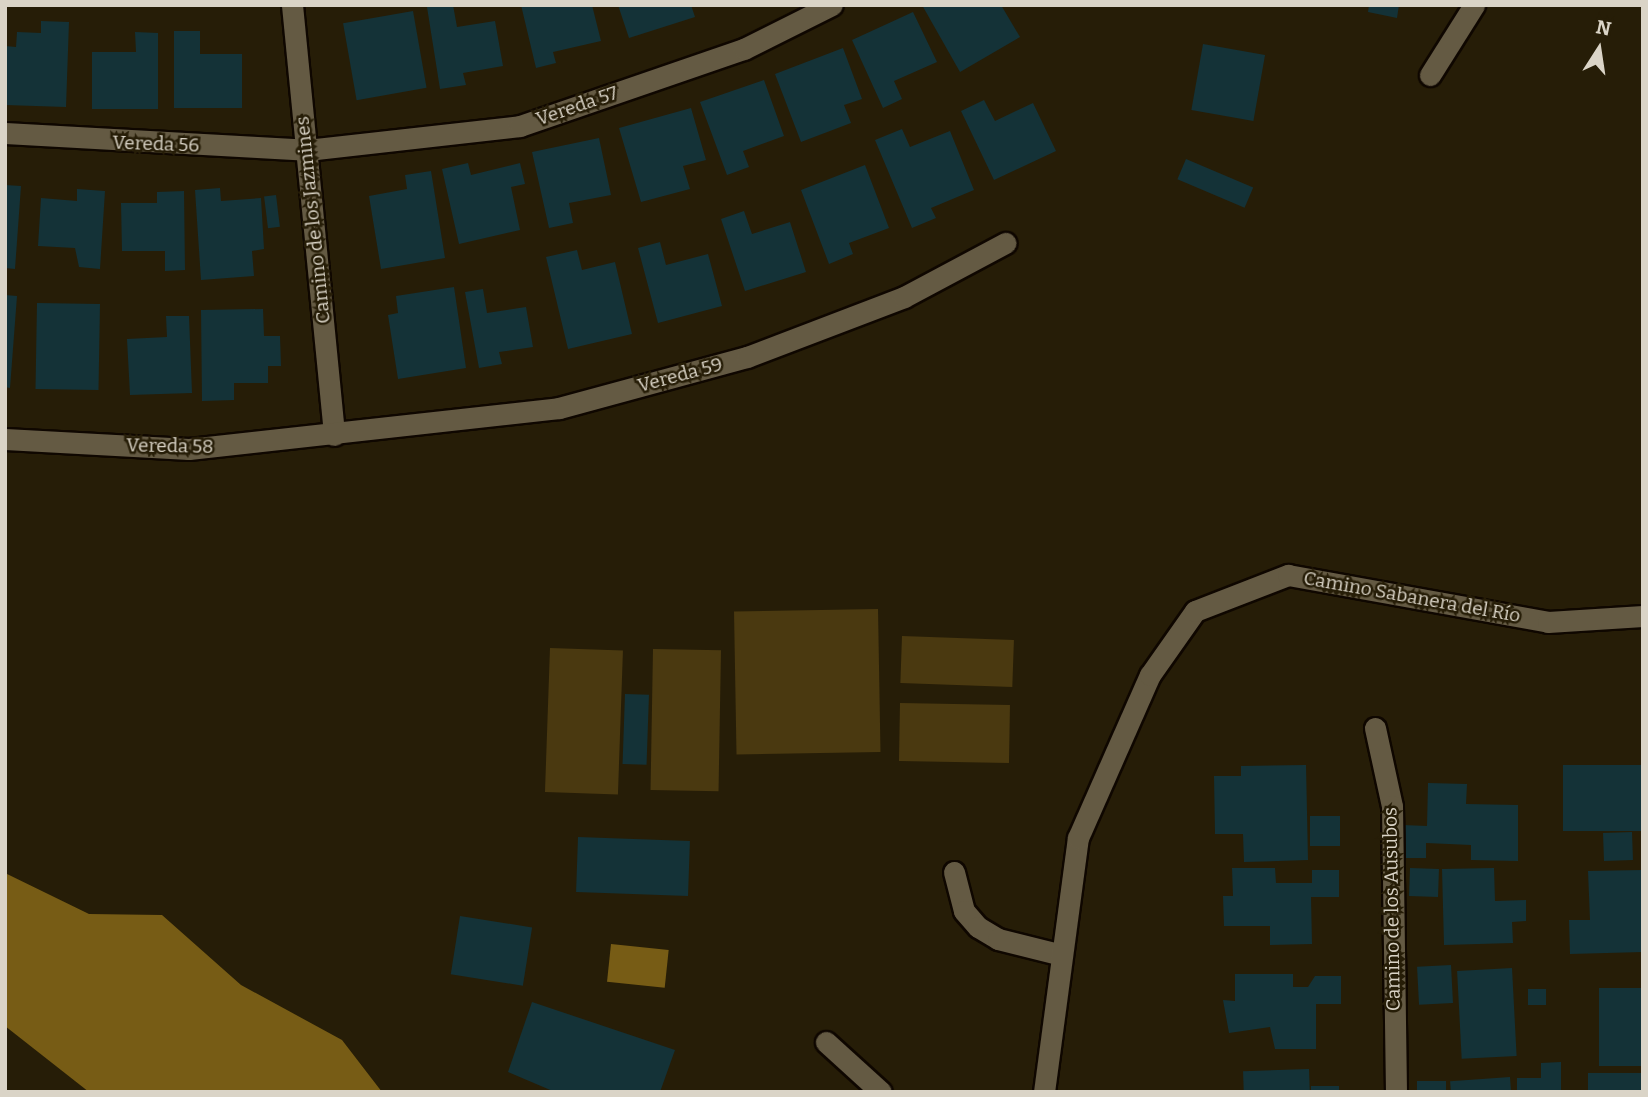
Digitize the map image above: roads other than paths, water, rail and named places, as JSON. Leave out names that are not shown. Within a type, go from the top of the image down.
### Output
[{"type":"street","name":"Camino de los Jazmines","points":[[292,5],[334,435]]},
{"type":"street","name":"Vereda 57","points":[[307,150],[520,126],[744,49],[832,5]]},
{"type":"street","points":[[1430,75],[1474,5]]},
{"type":"street","name":"Vereda 56","points":[[5,133],[307,150]]},
{"type":"street","name":"Vereda 59","points":[[334,435],[559,408],[747,357],[904,297],[1005,243]]},
{"type":"street","name":"Vereda 58","points":[[5,439],[189,449],[334,435]]},
{"type":"street","name":"Camino Sabanera del Río","points":[[1044,1092],[1079,838],[1150,675],[1195,611],[1288,575],[1548,622],[1643,616]]},
{"type":"street","name":"Camino de los Ausubos","points":[[1375,729],[1392,806],[1396,1092]]},
{"type":"street","points":[[954,872],[964,911],[978,928],[1062,955]]},
{"type":"street","points":[[826,1042],[881,1092]]}]
